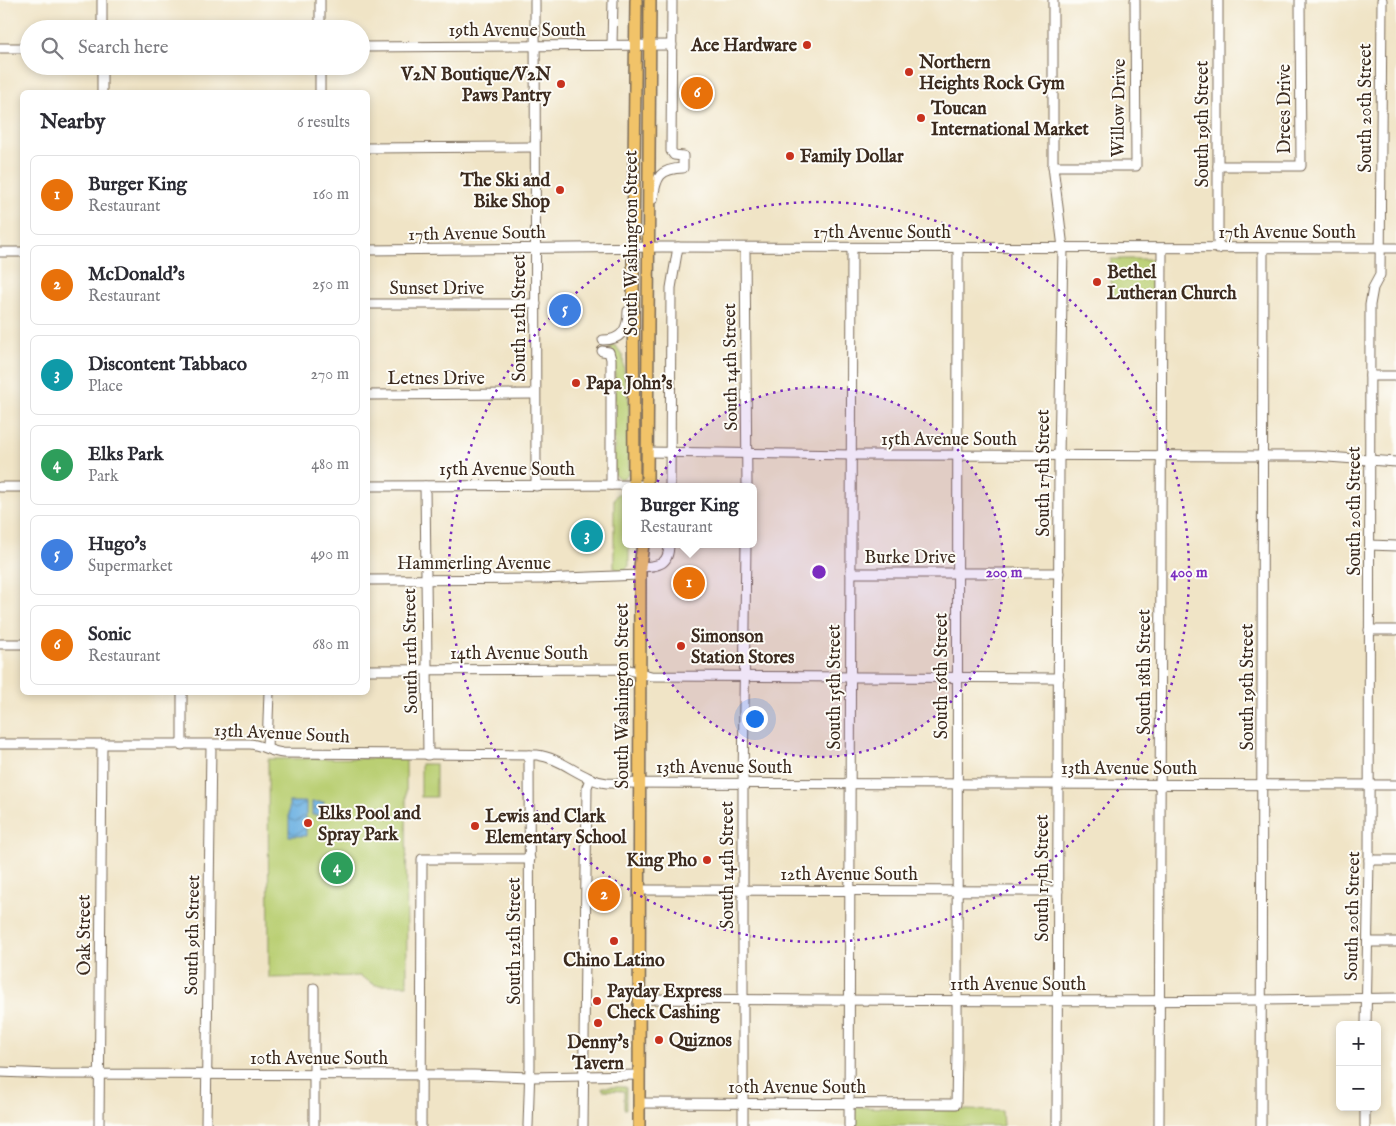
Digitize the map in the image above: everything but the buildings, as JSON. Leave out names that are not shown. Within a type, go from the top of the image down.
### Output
[{"type":"main road","name":"South Washington Street","points":[[634,483],[633,248],[636,0]]},
{"type":"main road","name":"South Washington Street","points":[[647,483],[650,0]]},
{"type":"main road","name":"South Washington Street","points":[[637,548],[640,571]]},
{"type":"main road","name":"South Washington Street","points":[[638,1126],[640,571],[643,548]]},
{"type":"street","points":[[102,0],[102,20]]},
{"type":"street","points":[[320,0],[320,20]]},
{"type":"street","name":"South 12th Street","points":[[535,0],[536,486]]},
{"type":"street","points":[[612,0],[612,45]]},
{"type":"street","points":[[648,222],[652,214],[654,188],[658,178],[666,170],[683,168],[683,156],[674,155],[671,151],[672,0]]},
{"type":"street","name":"South 17th Street","points":[[1053,0],[1054,166],[1063,248],[1059,455],[1057,1126]]},
{"type":"street","name":"Willow Drive","points":[[1054,166],[1136,166],[1135,0]]},
{"type":"street","name":"South 19th Street","points":[[1218,0],[1218,248]]},
{"type":"street","name":"Drees Drive","points":[[1218,166],[1301,166],[1300,0]]},
{"type":"street","name":"South 20th Street","points":[[1366,1021],[1369,860],[1370,305],[1373,288],[1380,275],[1382,0]]},
{"type":"street","name":"19th Avenue South","points":[[370,46],[672,45]]},
{"type":"street","points":[[0,48],[20,48]]},
{"type":"street","points":[[102,75],[102,90]]},
{"type":"street","points":[[320,75],[320,90]]},
{"type":"street","points":[[370,148],[534,147]]},
{"type":"street","points":[[670,483],[671,288],[678,248]]},
{"type":"street","name":"South 14th Street","points":[[745,248],[747,483]]},
{"type":"street","name":"South 16th Street","points":[[956,1104],[958,248]]},
{"type":"street","name":"17th Avenue South","points":[[370,250],[1396,248]]},
{"type":"street","name":"South 15th Street","points":[[849,1126],[852,249]]},
{"type":"street","name":"South 18th Street","points":[[1159,1126],[1162,249]]},
{"type":"street","name":"South 19th Street","points":[[1261,1126],[1263,249]]},
{"type":"street","points":[[0,252],[20,252]]},
{"type":"street","points":[[603,340],[618,337],[626,328],[628,320],[628,293],[633,282]]},
{"type":"street","name":"Sunset Drive","points":[[370,304],[536,304]]},
{"type":"street","points":[[602,351],[608,352],[611,359],[611,485]]},
{"type":"street","points":[[1370,376],[1396,376]]},
{"type":"street","name":"Letnes Drive","points":[[370,395],[535,394]]},
{"type":"street","name":"15th Avenue South","points":[[647,452],[852,455],[1314,456],[1396,462]]},
{"type":"street","name":"15th Avenue South","points":[[370,486],[622,485]]},
{"type":"street","name":"South 11th Street","points":[[424,486],[428,755]]},
{"type":"street","points":[[0,487],[20,487]]},
{"type":"street","points":[[1370,545],[1396,546]]},
{"type":"street","name":"Hammerling Avenue","points":[[370,580],[541,579],[640,571],[663,563],[668,557],[669,548]]},
{"type":"street","name":"South 14th Street","points":[[743,1126],[743,784],[746,548]]},
{"type":"street","name":"Burke Drive","points":[[851,573],[1059,574]]},
{"type":"street","points":[[1369,630],[1396,630]]},
{"type":"street","points":[[0,644],[20,644]]},
{"type":"street","name":"14th Avenue South","points":[[370,670],[626,669],[651,676],[1059,678]]},
{"type":"street","points":[[182,695],[182,745]]},
{"type":"street","points":[[267,748],[269,695]]},
{"type":"street","name":"13th Avenue South","points":[[0,744],[258,745],[283,753],[529,755],[550,758],[590,779],[607,783],[639,784],[1396,784]]},
{"type":"street","name":"Oak Street","points":[[99,1126],[102,744]]},
{"type":"street","name":"South 9th Street","points":[[206,1126],[211,745]]},
{"type":"street","name":"South 12th Street","points":[[528,1126],[530,1076],[529,755]]},
{"type":"street","points":[[583,1126],[587,787],[590,779]]},
{"type":"street","points":[[421,1126],[422,859],[530,859]]},
{"type":"street","points":[[1369,860],[1396,860]]},
{"type":"street","name":"12th Avenue South","points":[[639,890],[1058,891]]},
{"type":"street","points":[[1368,942],[1396,942]]},
{"type":"street","points":[[314,988],[314,1126]]},
{"type":"street","name":"11th Avenue South","points":[[639,999],[1262,1000],[1396,998]]},
{"type":"street","name":"10th Avenue South","points":[[0,1072],[100,1074],[639,1075]]},
{"type":"street","name":"10th Avenue South","points":[[639,1103],[956,1104]]},
{"type":"street","points":[[1365,1126],[1366,1111]]},
{"type":"green space","points":[[1111,259],[1155,259],[1156,296],[1111,296]]},
{"type":"green space","points":[[607,346],[616,346],[623,356],[625,385],[629,400],[629,473],[620,479],[614,474],[615,355]]},
{"type":"green space","points":[[622,493],[622,548],[629,548],[629,566],[620,572],[614,567],[614,499],[617,494]]},
{"type":"green space","points":[[406,758],[407,985],[375,985],[360,976],[269,978],[268,759]]},
{"type":"green space","points":[[421,764],[436,764],[436,797],[421,797]]},
{"type":"green space","points":[[602,1087],[626,1087],[626,1109],[624,1109],[624,1091],[603,1090]]},
{"type":"green space","points":[[855,1107],[1002,1111],[1003,1126],[855,1126]]},
{"type":"water","points":[[289,802],[306,802],[306,836],[289,836]]},
{"type":"water","points":[[312,802],[324,802],[324,815],[312,815]]},
{"type":"place","name":"Ace Hardware","points":[[807,45]]},
{"type":"place","name":"Northern Heights Rock Gym","points":[[909,72]]},
{"type":"place","name":"V2N Boutique/V2N Paws Pantry","points":[[561,84]]},
{"type":"place","name":"Sonic","points":[[697,93]]},
{"type":"place","name":"Toucan International Market","points":[[921,118]]},
{"type":"place","name":"Family Dollar","points":[[790,156]]},
{"type":"place","name":"The Ski and Bike Shop","points":[[560,190]]},
{"type":"place","name":"Bethel Lutheran Church","points":[[1097,282]]},
{"type":"place","name":"Hugo's","points":[[565,310]]},
{"type":"place","name":"Papa John's","points":[[576,383]]},
{"type":"place","name":"Discontent Tabbaco","points":[[587,536]]},
{"type":"place","name":"Burger King","points":[[689,583]]},
{"type":"place","name":"Simonson Station Stores","points":[[681,646]]},
{"type":"place","name":"Elks Pool and Spray Park","points":[[308,823]]},
{"type":"place","name":"Lewis and Clark Elementary School","points":[[475,826]]},
{"type":"place","name":"King Pho","points":[[707,860]]},
{"type":"place","name":"Elks Park","points":[[337,868]]},
{"type":"place","name":"McDonald's","points":[[604,895]]},
{"type":"place","name":"Chino Latino","points":[[614,941]]},
{"type":"place","name":"Payday Express Check Cashing","points":[[597,1001]]},
{"type":"place","name":"Denny's Tavern","points":[[598,1023]]},
{"type":"place","name":"Quiznos","points":[[659,1040]]}]
